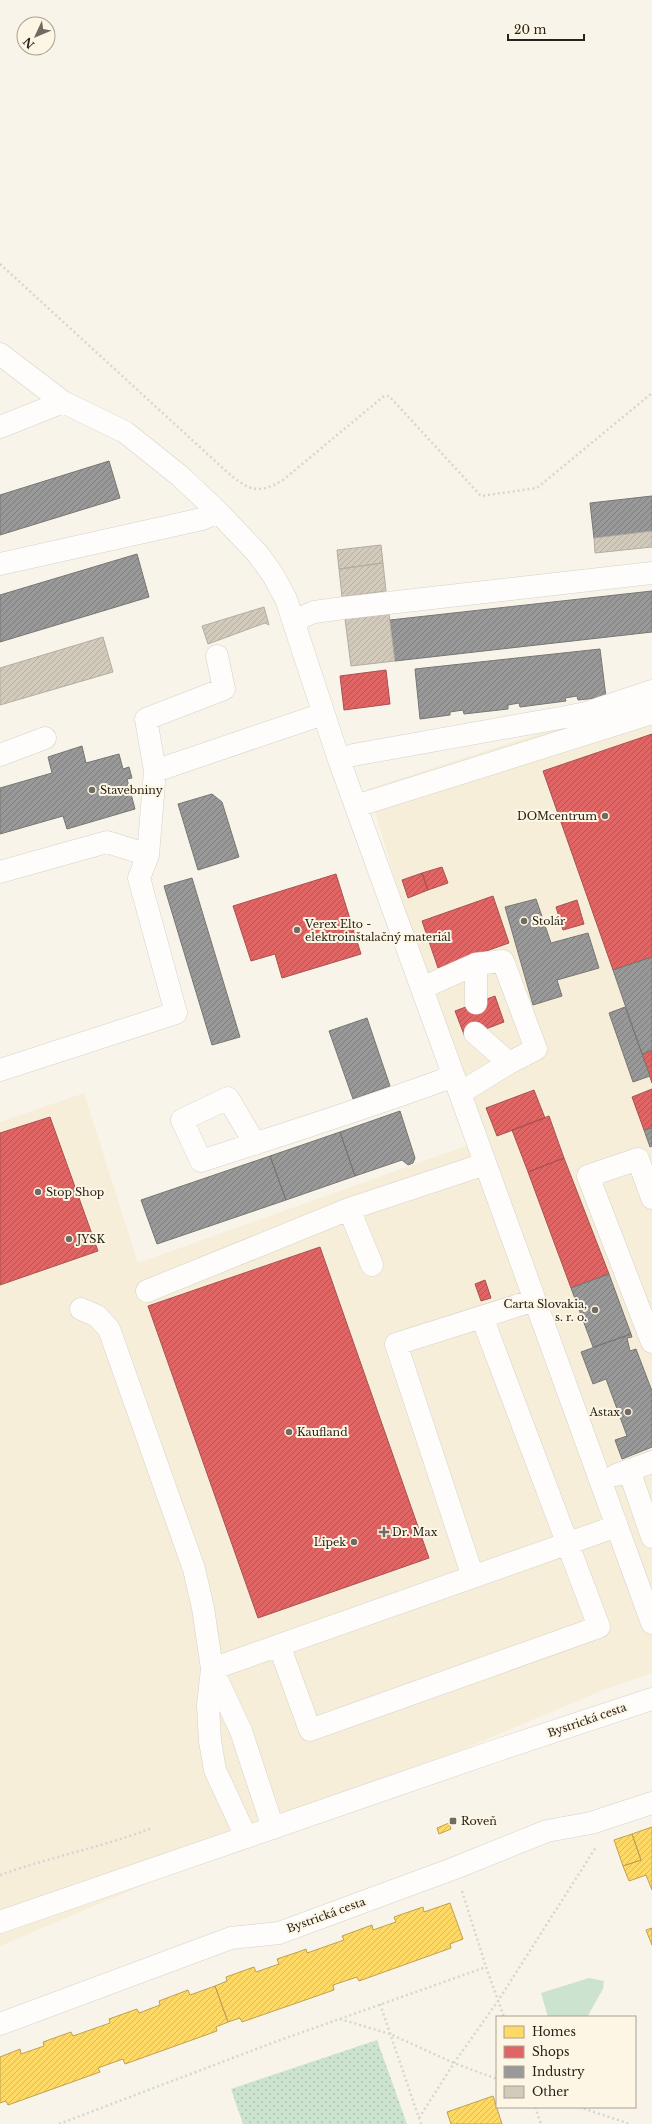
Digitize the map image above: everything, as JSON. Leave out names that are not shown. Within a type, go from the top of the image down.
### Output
[{"type":"main road","points":[[0,354],[63,402],[124,432],[180,476],[218,512],[258,554],[273,575],[286,599],[339,760],[652,1623]]},
{"type":"main road","points":[[0,427],[63,402]]},
{"type":"main road","points":[[0,564],[202,519],[218,512]]},
{"type":"main road","points":[[293,621],[314,612],[652,573]]},
{"type":"main road","points":[[0,1070],[176,1014],[139,878],[148,855],[155,770],[146,719],[224,689],[217,656]]},
{"type":"main road","points":[[339,760],[353,755],[586,713],[652,691]]},
{"type":"main road","points":[[356,806],[652,713]]},
{"type":"main road","points":[[155,770],[323,714]]},
{"type":"main road","points":[[0,755],[45,738]]},
{"type":"main road","points":[[0,872],[107,842],[148,855]]},
{"type":"main road","points":[[255,1144],[395,1098],[457,1085],[536,1049],[503,961],[476,964],[422,988]]},
{"type":"main road","points":[[476,964],[476,1003]]},
{"type":"main road","points":[[475,1033],[509,1062]]},
{"type":"main road","points":[[652,1198],[638,1159],[588,1176],[652,1342]]},
{"type":"main road","points":[[147,1291],[349,1209],[485,1164]]},
{"type":"main road","points":[[349,1209],[372,1265]]},
{"type":"main road","points":[[473,1577],[396,1344],[535,1300]]},
{"type":"main road","points":[[81,1309],[92,1313],[104,1322],[109,1329],[194,1569],[203,1608],[212,1669],[208,1705],[210,1741],[215,1770],[246,1837]]},
{"type":"main road","points":[[279,1645],[310,1730],[599,1627],[482,1317]]},
{"type":"main road","points":[[600,1481],[652,1462]]},
{"type":"main road","points":[[629,1470],[652,1537]]},
{"type":"main road","points":[[212,1669],[617,1526]]},
{"type":"main road","points":[[212,1669],[241,1731],[273,1828]]},
{"type":"main road","name":"Bystrická cesta","points":[[0,1922],[652,1699]]},
{"type":"main road","name":"Bystrická cesta","points":[[0,2024],[231,1938],[279,1932],[455,1868],[547,1831],[591,1823],[652,1803]]},
{"type":"path","points":[[0,264],[226,471],[245,487],[260,490],[271,487],[283,480],[384,396],[389,396],[481,496],[537,488],[652,393]]},
{"type":"path","points":[[0,1875],[38,1862],[127,1837],[152,1828]]},
{"type":"path","points":[[419,2118],[454,2063],[498,2001],[598,1844]]},
{"type":"path","points":[[455,1868],[486,1967],[504,2016]]},
{"type":"path","points":[[59,2124],[339,2019],[486,1967]]},
{"type":"path","points":[[380,2004],[421,2124]]},
{"type":"path","points":[[339,2019],[390,2034],[454,2063],[496,2079]]},
{"type":"path","points":[[535,2108],[542,2124]]},
{"type":"path","points":[[582,2108],[630,2124]]},
{"type":"shaded area","points":[[652,697],[652,1673],[603,1690],[0,1946],[0,1122],[84,1093],[138,1263],[474,1143],[368,789]]},
{"type":"green space","points":[[589,1978],[604,1981],[603,1989],[588,2016],[548,2016],[541,1993]]},
{"type":"green space","points":[[377,2040],[407,2124],[243,2124],[231,2089]]},
{"type":"building: Homes","points":[[449,1823],[451,1829],[439,1834],[437,1828]]},
{"type":"building: Homes","points":[[652,1827],[652,1890],[646,1875],[629,1881],[623,1866],[641,1860],[632,1834]]},
{"type":"building: Homes","points":[[632,1834],[641,1860],[623,1866],[614,1840]]},
{"type":"building: Homes","points":[[450,1903],[463,1939],[450,1944],[451,1948],[359,1981],[357,1977],[333,1985],[334,1990],[242,2022],[240,2018],[228,2022],[215,1986],[227,1981],[226,1977],[254,1967],[256,1972],[279,1964],[277,1959],[306,1949],[307,1953],[344,1940],[342,1936],[372,1925],[373,1930],[396,1922],[394,1917],[423,1907],[424,1912]]},
{"type":"building: Homes","points":[[652,1928],[652,1945],[646,1930]]},
{"type":"building: Homes","points":[[215,1986],[228,2022],[216,2027],[217,2031],[125,2064],[123,2059],[98,2068],[100,2072],[8,2105],[6,2101],[0,2103],[0,2057],[20,2049],[21,2054],[44,2046],[43,2042],[71,2032],[73,2036],[110,2023],[109,2019],[137,2009],[139,2013],[160,2005],[159,2001],[188,1990],[190,1995]]},
{"type":"building: Homes","points":[[493,2096],[502,2124],[451,2124],[447,2112]]},
{"type":"building: Shops","points":[[386,670],[390,704],[344,710],[340,676]]},
{"type":"building: Shops","name":"DOMcentrum","points":[[652,734],[652,957],[613,970],[543,771]]},
{"type":"building: Shops","points":[[442,867],[448,883],[428,890],[422,873]]},
{"type":"building: Shops","points":[[422,873],[428,890],[408,898],[402,880]]},
{"type":"building: Shops","name":"Verex Elto - elektroinštalačný materiál","points":[[336,874],[361,954],[282,978],[275,954],[251,961],[233,906]]},
{"type":"building: Shops","points":[[493,896],[509,943],[438,968],[422,921]]},
{"type":"building: Shops","points":[[577,900],[584,924],[563,930],[556,907]]},
{"type":"building: Shops","points":[[495,996],[504,1022],[465,1037],[455,1011]]},
{"type":"building: Shops","points":[[652,1050],[652,1083],[642,1054]]},
{"type":"building: Shops","points":[[652,1089],[652,1128],[644,1130],[632,1097]]},
{"type":"building: Shops","points":[[534,1090],[545,1118],[497,1136],[486,1108]]},
{"type":"building: Shops","points":[[549,1116],[564,1158],[528,1172],[512,1130]]},
{"type":"building: Shops","name":"Stop Shop","points":[[50,1117],[98,1251],[0,1285],[0,1133]]},
{"type":"building: Shops","points":[[564,1158],[609,1274],[571,1288],[528,1172]]},
{"type":"building: Shops","name":"Kaufland","points":[[320,1247],[429,1558],[258,1618],[148,1306]]},
{"type":"building: Shops","points":[[485,1280],[491,1298],[481,1301],[475,1284]]},
{"type":"building: Industry","points":[[109,461],[120,498],[0,535],[0,495]]},
{"type":"building: Industry","points":[[652,496],[652,531],[594,538],[590,503]]},
{"type":"building: Industry","points":[[137,554],[149,597],[0,642],[0,595]]},
{"type":"building: Industry","points":[[652,591],[652,632],[395,661],[390,620]]},
{"type":"building: Industry","points":[[600,649],[606,697],[578,700],[577,696],[565,698],[566,701],[520,707],[519,703],[508,705],[508,709],[464,714],[463,710],[450,712],[450,715],[420,719],[415,669]]},
{"type":"building: Industry","points":[[82,746],[86,763],[119,754],[123,769],[129,767],[132,778],[127,779],[135,809],[67,829],[63,816],[0,834],[0,788],[52,773],[48,757]]},
{"type":"building: Industry","points":[[212,794],[222,802],[239,857],[198,870],[178,804]]},
{"type":"building: Industry","points":[[192,878],[240,1037],[212,1045],[164,886]]},
{"type":"building: Industry","points":[[536,899],[551,943],[588,933],[599,968],[557,980],[562,996],[533,1005],[505,907]]},
{"type":"building: Industry","points":[[652,957],[652,1050],[642,1054],[613,970]]},
{"type":"building: Industry","points":[[625,1007],[650,1076],[633,1082],[609,1013]]},
{"type":"building: Industry","points":[[367,1018],[390,1086],[353,1099],[329,1031]]},
{"type":"building: Industry","points":[[400,1111],[415,1158],[413,1163],[408,1165],[402,1160],[355,1176],[340,1132]]},
{"type":"building: Industry","points":[[652,1128],[652,1146],[650,1147],[644,1130]]},
{"type":"building: Industry","points":[[340,1132],[355,1176],[286,1200],[270,1156]]},
{"type":"building: Industry","points":[[270,1156],[286,1200],[157,1244],[141,1200]]},
{"type":"building: Industry","points":[[609,1274],[631,1334],[593,1347],[571,1288]]},
{"type":"building: Industry","points":[[631,1334],[632,1337],[627,1338],[630,1351],[636,1349],[652,1391],[652,1447],[622,1459],[615,1440],[627,1436],[606,1379],[593,1384],[581,1352]]},
{"type":"building: Other","points":[[652,531],[652,547],[595,553],[594,538]]},
{"type":"building: Other","points":[[381,545],[383,563],[339,569],[337,550]]},
{"type":"building: Other","points":[[383,563],[386,591],[342,597],[339,569]]},
{"type":"building: Other","points":[[264,607],[269,625],[265,623],[208,644],[202,626]]},
{"type":"building: Other","points":[[389,614],[395,661],[351,666],[345,619]]},
{"type":"building: Other","points":[[103,637],[113,672],[0,705],[0,668]]},
{"type":"place","name":"Stavebniny","points":[[92,790]]},
{"type":"place","name":"DOMcentrum","points":[[605,816]]},
{"type":"place","name":"Stolár","points":[[524,921]]},
{"type":"place","name":"Verex Elto - elektroinštalačný materiál","points":[[297,930]]},
{"type":"place","name":"Stop Shop","points":[[38,1192]]},
{"type":"place","name":"JYSK","points":[[69,1239]]},
{"type":"place","name":"Carta Slovakia, s. r. o.","points":[[595,1310]]},
{"type":"place","name":"Astax","points":[[628,1412]]},
{"type":"place","name":"Kaufland","points":[[289,1432]]},
{"type":"place","name":"Dr. Max","points":[[384,1532]]},
{"type":"place","name":"Lipek","points":[[354,1542]]},
{"type":"place","name":"Roveň","points":[[453,1821]]}]
